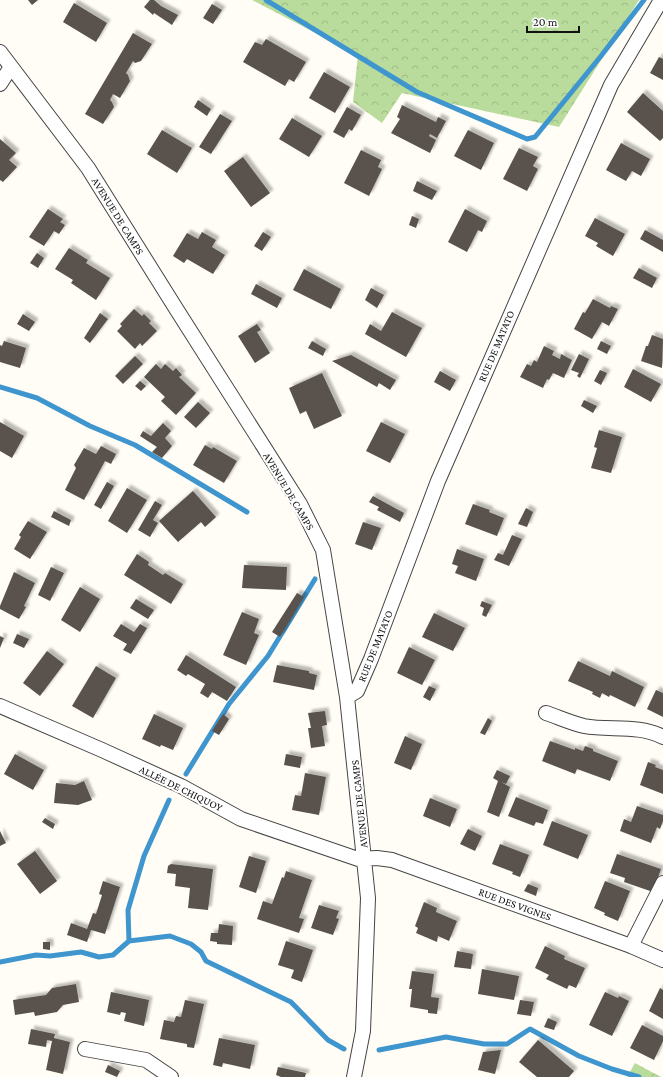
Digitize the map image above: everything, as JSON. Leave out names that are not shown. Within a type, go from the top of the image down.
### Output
[{"type":"street","name":"RUE DE MATATO","points":[[347,697],[357,691],[371,659],[438,481],[611,85],[661,0]]},
{"type":"street","name":"AVENUE DE CAMPS","points":[[0,52],[88,168],[174,308],[300,504],[323,550],[347,697],[368,898],[363,1031],[354,1077]]},
{"type":"street","points":[[0,84],[11,67]]},
{"type":"street","name":"ALLÉE DE CHIQUOY","points":[[0,706],[181,786],[241,819],[358,859],[365,859]]},
{"type":"street","points":[[546,713],[584,726],[601,728],[635,728],[663,737]]},
{"type":"street","name":"RUE DES VIGNES","points":[[365,859],[376,858],[392,860],[631,946],[663,960]]},
{"type":"street","points":[[631,946],[663,883]]},
{"type":"street","points":[[85,1049],[146,1060],[164,1075]]},
{"type":"green space","points":[[252,0],[639,0],[559,127],[402,93],[382,123],[353,102],[358,55]]},
{"type":"green space","points":[[635,1063],[661,1077],[627,1077]]},
{"type":"building","points":[[28,0],[38,0],[32,5]]},
{"type":"building","points":[[150,0],[154,0],[161,6],[178,15],[172,25],[154,13],[153,15],[144,7]]},
{"type":"building","points":[[74,3],[107,23],[96,42],[63,22]]},
{"type":"building","points":[[212,4],[222,10],[213,24],[203,18]]},
{"type":"building","points":[[133,33],[152,44],[141,61],[135,63],[133,61],[126,73],[130,81],[120,98],[113,94],[110,100],[114,107],[103,124],[85,114]]},
{"type":"building","points":[[266,39],[306,62],[294,82],[289,79],[285,86],[243,62],[255,42],[262,45]]},
{"type":"building","points":[[659,57],[663,59],[663,80],[650,73]]},
{"type":"building","points":[[324,72],[350,87],[335,113],[309,98]]},
{"type":"building","points":[[643,93],[663,111],[663,138],[660,141],[627,112]]},
{"type":"building","points":[[198,100],[211,109],[207,116],[194,107]]},
{"type":"building","points":[[402,105],[436,122],[438,117],[446,121],[437,138],[430,134],[429,136],[436,140],[430,153],[391,133],[400,119],[397,117]]},
{"type":"building","points":[[347,107],[361,115],[352,131],[349,129],[344,138],[333,132]]},
{"type":"building","points":[[220,114],[232,121],[211,154],[199,147]]},
{"type":"building","points":[[292,118],[322,136],[309,157],[279,139]]},
{"type":"building","points":[[162,130],[192,148],[177,173],[147,154]]},
{"type":"building","points":[[468,130],[494,143],[481,170],[454,156]]},
{"type":"building","points":[[0,139],[16,153],[9,160],[17,167],[3,182],[0,180]]},
{"type":"building","points":[[621,143],[650,159],[641,176],[632,171],[626,181],[606,170]]},
{"type":"building","points":[[519,148],[538,157],[533,166],[538,169],[527,191],[503,179]]},
{"type":"building","points":[[361,150],[381,160],[378,167],[382,169],[369,196],[344,183]]},
{"type":"building","points":[[243,157],[270,193],[251,207],[224,171]]},
{"type":"building","points":[[417,181],[437,191],[432,200],[413,191]]},
{"type":"building","points":[[48,209],[63,219],[60,222],[65,225],[59,234],[54,231],[44,246],[29,237]]},
{"type":"building","points":[[465,209],[487,221],[482,232],[478,230],[467,252],[448,242]]},
{"type":"building","points":[[412,216],[419,219],[416,228],[409,225]]},
{"type":"building","points":[[595,218],[625,234],[613,256],[596,246],[598,243],[585,236]]},
{"type":"building","points":[[645,230],[663,240],[663,252],[640,239]]},
{"type":"building","points":[[202,232],[216,240],[212,247],[225,255],[213,274],[187,259],[184,263],[173,256],[187,233],[198,239]]},
{"type":"building","points":[[263,232],[271,237],[262,251],[254,246]]},
{"type":"building","points":[[69,248],[88,260],[86,263],[110,278],[96,300],[71,283],[73,280],[55,269]]},
{"type":"building","points":[[37,253],[44,258],[38,268],[30,263]]},
{"type":"building","points":[[639,268],[657,278],[652,288],[633,278]]},
{"type":"building","points":[[304,269],[341,289],[331,309],[293,290]]},
{"type":"building","points":[[256,284],[282,298],[277,308],[251,294]]},
{"type":"building","points":[[371,288],[384,295],[377,308],[365,300]]},
{"type":"building","points":[[593,299],[610,308],[611,306],[618,309],[609,326],[602,322],[592,339],[574,329],[583,312],[585,313]]},
{"type":"building","points":[[134,309],[142,316],[144,314],[151,321],[149,323],[157,331],[142,346],[140,343],[135,349],[117,331],[122,326],[120,324]]},
{"type":"building","points":[[392,312],[422,328],[406,357],[365,334],[370,324],[381,331]]},
{"type":"building","points":[[100,313],[108,319],[90,343],[84,338]]},
{"type":"building","points":[[23,314],[35,322],[29,331],[17,324]]},
{"type":"building","points":[[257,324],[261,330],[257,332],[270,353],[255,363],[238,336]]},
{"type":"building","points":[[652,335],[663,339],[662,368],[641,361],[646,346],[648,346]]},
{"type":"building","points":[[4,341],[26,348],[20,368],[0,362],[0,345],[2,346]]},
{"type":"building","points":[[312,341],[326,349],[323,356],[308,348]]},
{"type":"building","points":[[601,341],[611,346],[607,354],[597,349]]},
{"type":"building","points":[[544,346],[554,351],[552,355],[560,359],[561,354],[572,360],[564,378],[553,373],[549,380],[547,379],[543,388],[520,377],[527,364],[531,366],[534,360],[537,362]]},
{"type":"building","points":[[579,354],[589,359],[580,378],[577,376],[579,373],[571,370]]},
{"type":"building","points":[[351,355],[396,380],[390,390],[379,383],[377,387],[332,361]]},
{"type":"building","points":[[135,356],[143,364],[123,384],[115,376]]},
{"type":"building","points":[[156,364],[161,369],[165,364],[173,371],[176,368],[182,375],[179,377],[196,393],[176,415],[161,401],[165,397],[144,377]]},
{"type":"building","points":[[633,369],[661,384],[651,402],[624,387]]},
{"type":"building","points":[[600,370],[607,373],[601,385],[594,381]]},
{"type":"building","points":[[440,371],[456,380],[450,391],[434,382]]},
{"type":"building","points":[[322,373],[342,416],[314,429],[306,411],[300,414],[289,388]]},
{"type":"building","points":[[140,381],[146,386],[141,391],[135,386]]},
{"type":"building","points":[[584,400],[597,406],[593,413],[581,406]]},
{"type":"building","points":[[198,402],[210,413],[196,428],[184,417]]},
{"type":"building","points":[[0,422],[24,436],[12,458],[0,451]]},
{"type":"building","points":[[381,422],[405,434],[390,463],[366,451]]},
{"type":"building","points":[[163,423],[171,431],[165,438],[172,446],[162,458],[152,452],[157,447],[140,436],[143,431],[151,436]]},
{"type":"building","points":[[599,430],[622,437],[611,473],[591,468],[597,448],[594,447]]},
{"type":"building","points":[[205,445],[212,449],[213,447],[237,461],[224,483],[193,465]]},
{"type":"building","points":[[101,446],[116,454],[111,464],[105,461],[84,500],[65,490],[76,468],[74,465],[84,448],[96,454]]},
{"type":"building","points":[[107,482],[114,486],[101,509],[94,505]]},
{"type":"building","points":[[127,488],[147,500],[127,533],[108,521]]},
{"type":"building","points":[[193,491],[216,517],[205,527],[201,522],[178,542],[159,521]]},
{"type":"building","points":[[373,496],[404,513],[400,522],[377,510],[379,507],[369,502]]},
{"type":"building","points":[[155,501],[162,505],[153,520],[158,523],[150,537],[138,530]]},
{"type":"building","points":[[473,504],[490,510],[489,512],[504,518],[497,536],[465,524]]},
{"type":"building","points":[[526,508],[533,512],[527,527],[518,524]]},
{"type":"building","points":[[54,511],[71,520],[69,526],[51,517]]},
{"type":"building","points":[[28,521],[47,532],[30,559],[14,549],[21,537],[19,535]]},
{"type":"building","points":[[363,522],[381,528],[372,550],[355,544]]},
{"type":"building","points":[[512,535],[522,539],[509,566],[494,560],[498,553],[503,555]]},
{"type":"building","points":[[457,549],[484,559],[476,581],[455,573],[458,566],[452,564]]},
{"type":"building","points":[[137,554],[149,562],[148,565],[163,575],[165,573],[183,584],[171,604],[124,575]]},
{"type":"building","points":[[244,565],[287,567],[286,590],[242,588]]},
{"type":"building","points":[[51,567],[64,573],[50,601],[38,595]]},
{"type":"building","points":[[14,572],[35,583],[24,606],[26,607],[19,619],[0,609]]},
{"type":"building","points":[[80,587],[100,599],[80,632],[61,620]]},
{"type":"building","points":[[297,593],[304,597],[280,637],[272,632]]},
{"type":"building","points":[[136,599],[154,610],[148,619],[130,608]]},
{"type":"building","points":[[482,601],[492,605],[486,617],[482,615],[484,608],[480,606]]},
{"type":"building","points":[[242,612],[259,619],[254,633],[259,635],[246,665],[223,655]]},
{"type":"building","points":[[434,613],[465,628],[453,651],[422,637]]},
{"type":"building","points":[[121,624],[134,632],[140,624],[147,628],[131,654],[123,650],[127,644],[113,636]]},
{"type":"building","points":[[17,634],[29,639],[24,648],[13,643]]},
{"type":"building","points":[[0,636],[4,638],[0,648]]},
{"type":"building","points":[[409,647],[435,660],[422,685],[397,673]]},
{"type":"building","points":[[47,651],[64,664],[40,696],[23,683]]},
{"type":"building","points":[[186,655],[236,687],[227,701],[212,692],[208,698],[200,693],[205,684],[188,674],[186,676],[177,670]]},
{"type":"building","points":[[578,661],[610,676],[612,671],[644,687],[635,707],[610,695],[609,697],[602,693],[600,698],[592,694],[593,692],[568,681]]},
{"type":"building","points":[[277,665],[309,671],[309,673],[317,675],[314,690],[273,682]]},
{"type":"building","points":[[96,666],[116,678],[93,718],[72,706]]},
{"type":"building","points":[[429,686],[436,689],[430,701],[423,697]]},
{"type":"building","points":[[656,690],[663,693],[663,717],[647,709]]},
{"type":"building","points":[[325,711],[327,725],[322,726],[325,746],[311,748],[308,728],[311,728],[308,713]]},
{"type":"building","points":[[154,714],[183,728],[173,750],[161,745],[160,747],[142,739]]},
{"type":"building","points":[[223,714],[229,719],[219,735],[212,731]]},
{"type":"building","points":[[488,718],[492,721],[485,735],[480,733]]},
{"type":"building","points":[[405,736],[422,744],[411,770],[394,763]]},
{"type":"building","points":[[550,741],[575,750],[575,748],[583,751],[585,746],[593,749],[593,751],[618,761],[610,781],[577,769],[575,774],[542,761]]},
{"type":"building","points":[[15,754],[44,770],[33,790],[4,774]]},
{"type":"building","points":[[286,754],[302,757],[300,768],[284,765]]},
{"type":"building","points":[[648,762],[663,770],[663,794],[640,785]]},
{"type":"building","points":[[497,770],[510,776],[506,784],[501,782],[510,787],[499,817],[487,812],[498,781],[493,778]]},
{"type":"building","points":[[305,773],[326,777],[319,815],[292,810],[295,795],[301,796]]},
{"type":"building","points":[[84,781],[92,800],[78,805],[54,803],[56,783],[75,785]]},
{"type":"building","points":[[516,797],[548,810],[543,824],[536,822],[534,826],[508,816]]},
{"type":"building","points":[[430,798],[457,809],[450,827],[423,816]]},
{"type":"building","points":[[637,806],[663,815],[663,821],[660,829],[657,827],[651,843],[620,831],[624,819],[631,822]]},
{"type":"building","points":[[45,818],[55,824],[53,829],[42,822]]},
{"type":"building","points":[[552,821],[588,835],[578,859],[543,845]]},
{"type":"building","points":[[468,829],[482,836],[475,851],[460,844]]},
{"type":"building","points":[[0,831],[6,843],[0,846]]},
{"type":"building","points":[[500,844],[529,855],[520,877],[512,874],[513,872],[492,864]]},
{"type":"building","points":[[35,851],[57,881],[40,894],[17,864]]},
{"type":"building","points":[[617,854],[661,869],[653,892],[624,882],[625,878],[610,873]]},
{"type":"building","points":[[249,856],[266,861],[256,893],[239,887]]},
{"type":"building","points":[[171,864],[213,869],[208,910],[188,908],[190,888],[175,886],[176,874],[167,873],[168,866]]},
{"type":"building","points":[[286,871],[312,880],[299,918],[304,919],[299,933],[257,919],[263,901],[272,904],[282,877],[284,878]]},
{"type":"building","points":[[103,881],[120,887],[105,934],[91,930],[87,942],[67,935],[71,923],[87,929],[93,913],[96,914],[102,895],[99,894]]},
{"type":"building","points":[[605,881],[630,891],[618,921],[604,915],[605,913],[594,908]]},
{"type":"building","points":[[528,884],[538,888],[536,896],[524,891]]},
{"type":"building","points":[[424,902],[437,908],[436,912],[457,921],[449,941],[438,936],[437,942],[416,933],[418,928],[415,926]]},
{"type":"building","points":[[319,905],[339,911],[336,918],[339,919],[333,935],[311,928]]},
{"type":"building","points":[[219,924],[233,926],[232,945],[217,944],[217,942],[210,941],[211,933],[218,933]]},
{"type":"building","points":[[286,941],[313,950],[302,982],[291,978],[294,970],[278,965]]},
{"type":"building","points":[[43,942],[50,942],[50,950],[43,949]]},
{"type":"building","points":[[545,946],[565,956],[564,959],[585,968],[576,988],[569,985],[567,989],[546,979],[549,975],[535,968]]},
{"type":"building","points":[[457,951],[473,954],[471,969],[454,967]]},
{"type":"building","points":[[482,969],[519,976],[514,1000],[478,994]]},
{"type":"building","points":[[412,971],[434,974],[431,997],[439,998],[437,1014],[428,1013],[428,1010],[410,1007],[412,989],[409,989]]},
{"type":"building","points":[[76,984],[79,1002],[63,1005],[57,1012],[35,1016],[34,1012],[15,1015],[13,1000],[46,995],[52,988]]},
{"type":"building","points":[[660,988],[663,990],[663,1019],[649,1011]]},
{"type":"building","points":[[111,992],[149,1000],[144,1026],[124,1021],[126,1013],[121,1012],[120,1015],[107,1012]]},
{"type":"building","points":[[605,992],[629,1001],[612,1036],[589,1025]]},
{"type":"building","points":[[185,1000],[204,1004],[194,1048],[187,1047],[187,1044],[160,1039],[164,1020],[174,1022],[176,1016],[181,1017]]},
{"type":"building","points":[[520,1000],[534,1002],[531,1016],[517,1014]]},
{"type":"building","points":[[548,1018],[557,1022],[554,1030],[544,1027]]},
{"type":"building","points":[[642,1025],[663,1036],[663,1041],[654,1060],[630,1048]]},
{"type":"building","points":[[31,1029],[55,1034],[54,1038],[70,1042],[63,1074],[46,1070],[52,1041],[47,1040],[46,1047],[28,1044]]},
{"type":"building","points":[[219,1038],[255,1045],[250,1069],[223,1063],[222,1067],[213,1065]]},
{"type":"building","points":[[538,1040],[574,1071],[569,1077],[537,1077],[519,1062]]},
{"type":"building","points":[[501,1050],[495,1074],[478,1070],[483,1052]]},
{"type":"building","points":[[108,1065],[120,1071],[117,1077],[105,1072]]},
{"type":"building","points":[[278,1067],[306,1073],[305,1077],[281,1077],[276,1075]]},
{"type":"waterway","points":[[266,0],[417,92],[527,139],[535,137],[601,56],[644,0]]},
{"type":"waterway","points":[[0,387],[37,398],[90,426],[135,445],[247,512]]},
{"type":"waterway","points":[[186,774],[229,704],[268,656],[315,579]]},
{"type":"waterway","points":[[129,941],[128,910],[144,856],[169,800]]},
{"type":"waterway","points":[[0,962],[36,955],[50,956],[81,952],[99,957],[113,955],[129,941],[170,936],[191,944],[201,952],[206,961],[291,1002],[328,1040],[344,1049]]},
{"type":"waterway","points":[[379,1050],[446,1037],[484,1044],[507,1044],[530,1029],[579,1056],[612,1069],[639,1077]]}]
